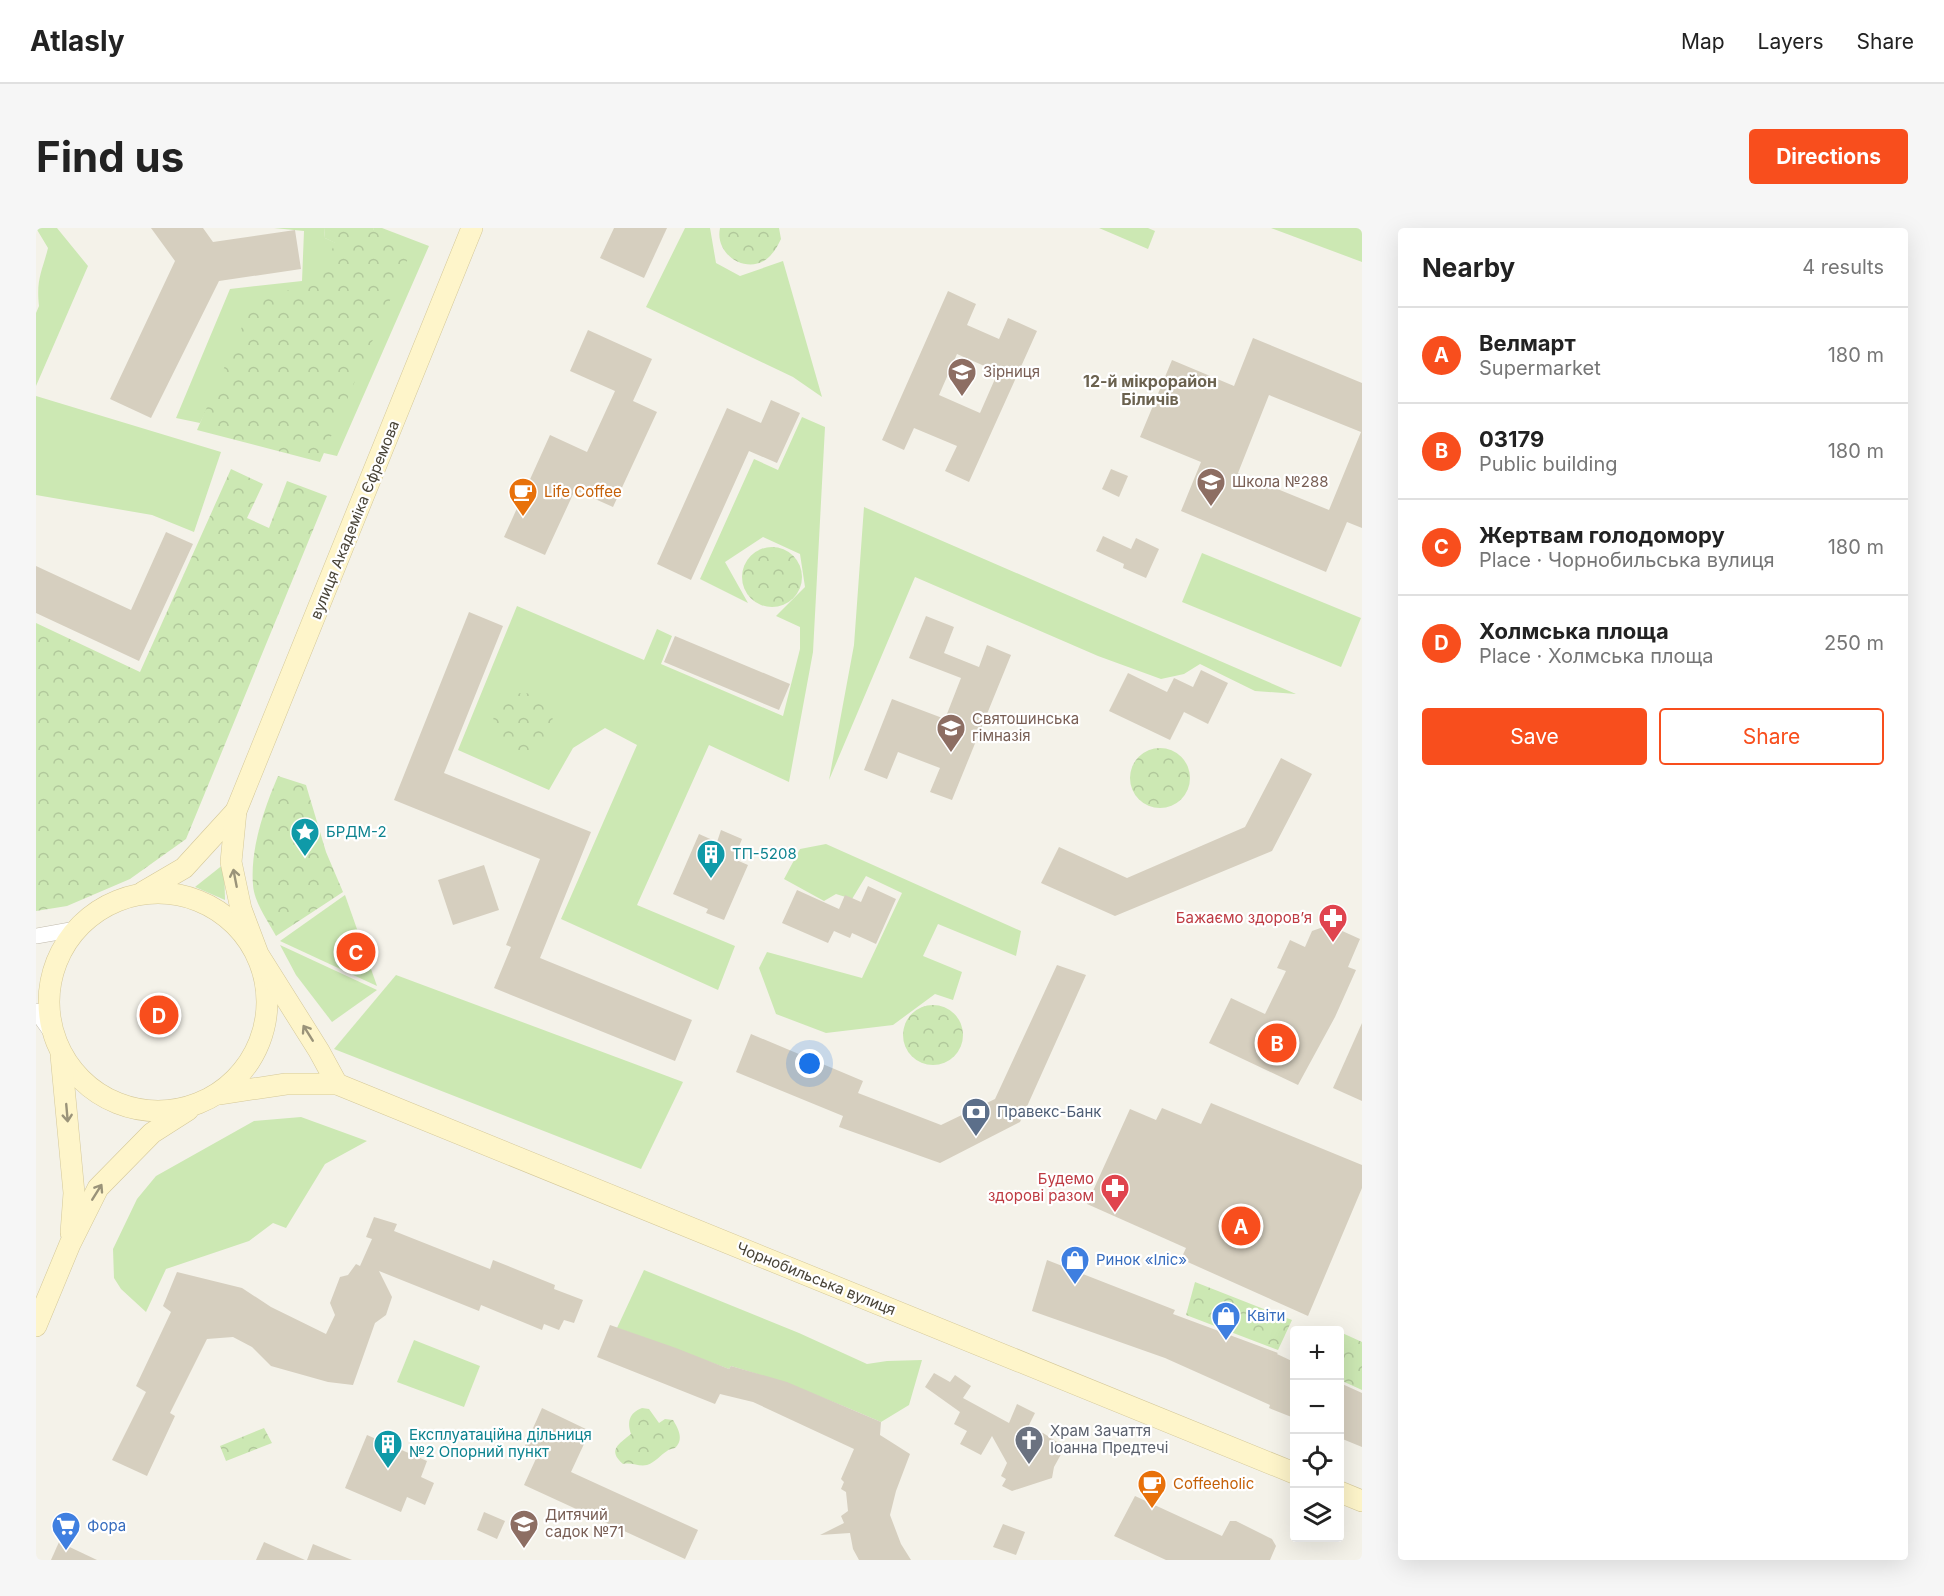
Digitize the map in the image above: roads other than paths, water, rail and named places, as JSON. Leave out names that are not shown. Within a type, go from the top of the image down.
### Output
[{"type":"main road","name":"вулиця Академіка Єфремова","points":[[258,954],[241,909],[231,862],[236,811],[472,228]]},
{"type":"main road","name":"вулиця Академіка Єфремова","points":[[141,893],[184,868],[236,811]]},
{"type":"main road","points":[[70,1244],[74,1193],[57,1045],[48,998],[56,961],[76,929],[104,906],[141,893],[176,893],[210,904],[238,925],[319,1051],[337,1084]]},
{"type":"main road","points":[[36,1326],[70,1244],[98,1188],[152,1133],[193,1107],[219,1094],[243,1073],[259,1046],[267,1016],[267,984],[258,954]]},
{"type":"main road","points":[[57,1045],[82,1082],[110,1101],[142,1111],[176,1111],[193,1107]]},
{"type":"main road","name":"Чорнобильська вулиця","points":[[219,1094],[286,1084],[337,1084],[1290,1471]]},
{"type":"main road","points":[[1344,1494],[1362,1501]]},
{"type":"street","points":[[36,936],[76,929]]},
{"type":"street","points":[[36,1011],[57,1045]]},
{"type":"place","name":"Зірниця","points":[[962,398]]},
{"type":"place","name":"Школа №288","points":[[1211,508]]},
{"type":"place","name":"Life Coffee","points":[[523,518]]},
{"type":"place","name":"Святошинська гімназія","points":[[951,754]]},
{"type":"place","name":"БРДМ-2","points":[[305,858]]},
{"type":"place","name":"ТП-5208","points":[[711,880]]},
{"type":"place","name":"Бажаємо здоровʼя","points":[[1333,944]]},
{"type":"place","name":"Жертвам голодомору","points":[[356,952]]},
{"type":"place","name":"Холмська площа","points":[[159,1015]]},
{"type":"place","name":"03179","points":[[1277,1043]]},
{"type":"place","name":"Правекс-Банк","points":[[976,1138]]},
{"type":"place","name":"Будемо здорові разом","points":[[1115,1214]]},
{"type":"place","name":"Велмарт","points":[[1241,1226]]},
{"type":"place","name":"Ринок «Іліс»","points":[[1075,1286]]},
{"type":"place","name":"Квіти","points":[[1226,1342]]},
{"type":"place","name":"Храм Зачаття Іоанна Предтечі","points":[[1029,1466]]},
{"type":"place","name":"Експлуатаційна дільниця №2 Опорний пункт","points":[[388,1470]]},
{"type":"place","name":"Coffeeholic","points":[[1152,1510]]},
{"type":"place","name":"Дитячий садок №71","points":[[524,1550]]},
{"type":"place","name":"Фора","points":[[66,1552]]},
{"type":"district","name":"12-й мікрорайон Біличів","points":[[1150,390]]}]
